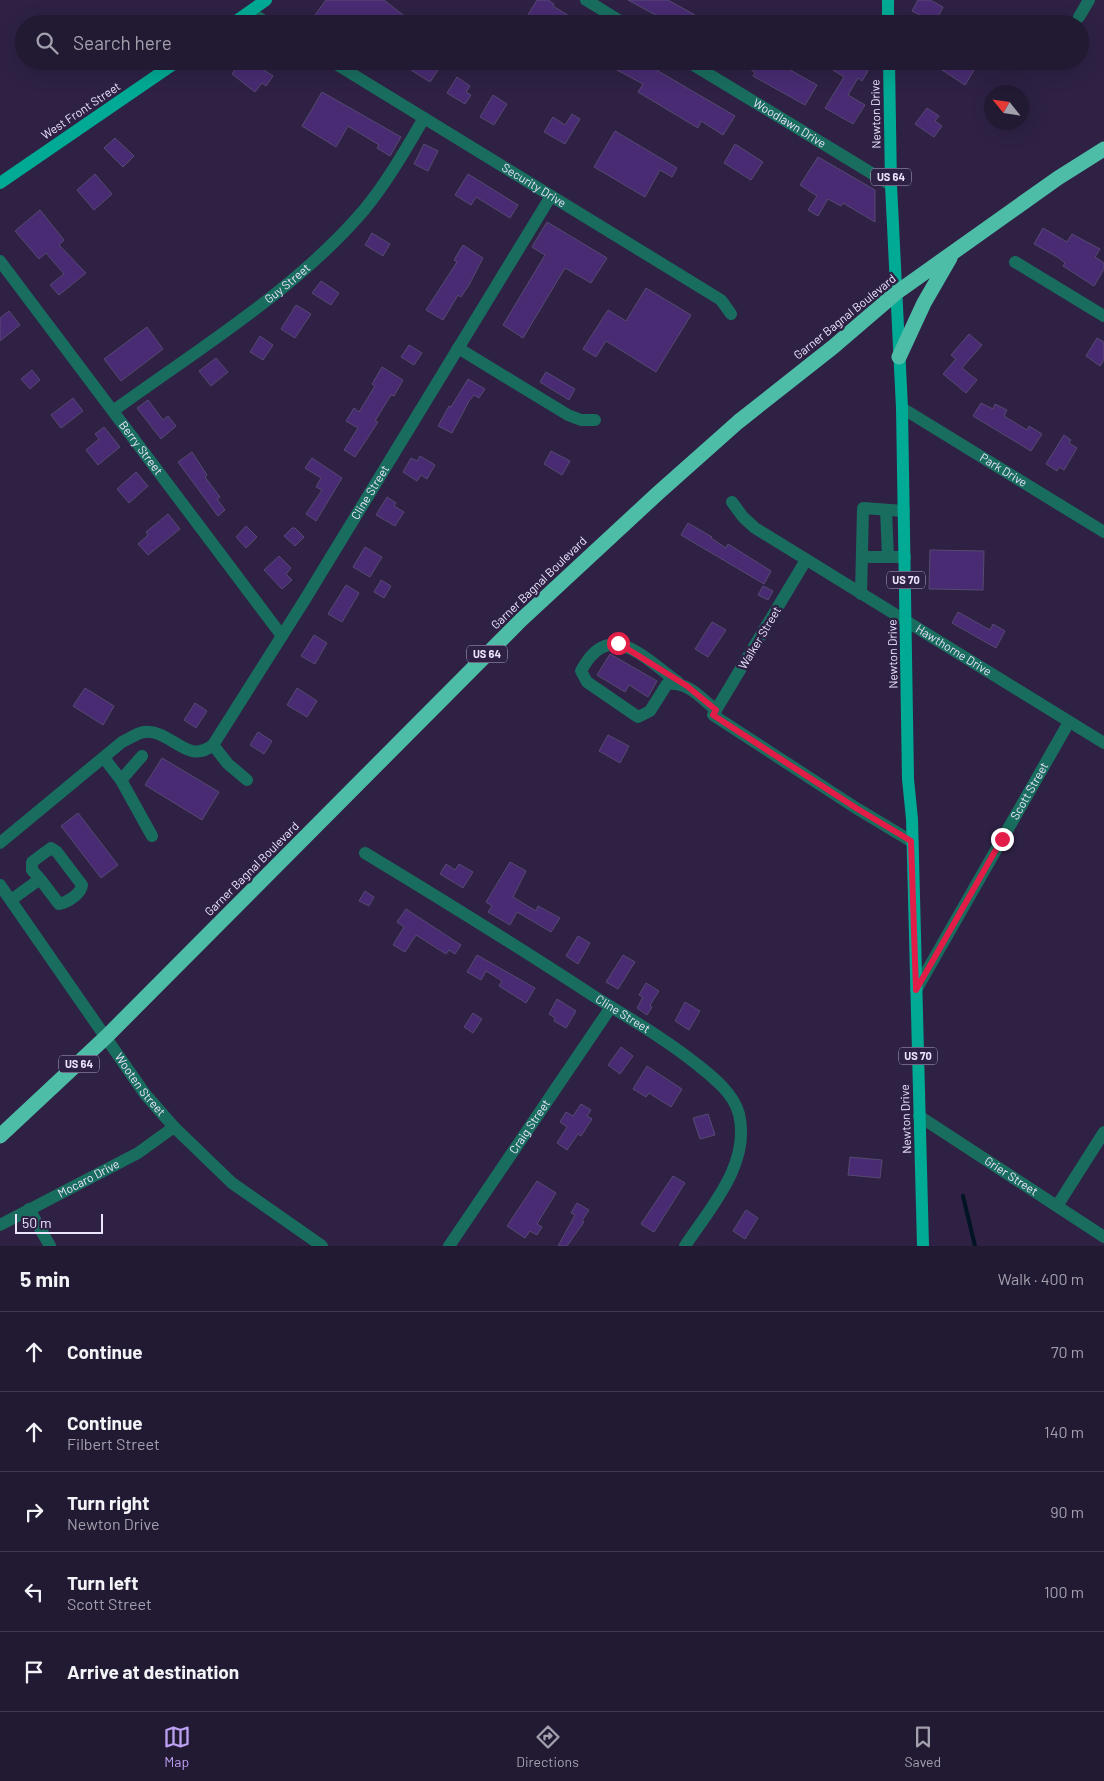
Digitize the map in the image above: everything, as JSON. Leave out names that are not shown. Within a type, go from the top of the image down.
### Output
[{"type":"highway","name":"Garner Bagnal Boulevard","points":[[0,1136],[106,1037],[521,620],[591,553],[738,422],[833,347],[896,293],[1058,178],[1104,148]]},
{"type":"highway","points":[[899,357],[924,303],[953,253]]},
{"type":"main road","points":[[246,15],[266,0]]},
{"type":"main road","points":[[888,0],[888,15]]},
{"type":"main road","name":"West Front Street","points":[[0,183],[165,70]]},
{"type":"main road","name":"Newton Drive","points":[[889,70],[891,185],[902,408],[922,1246]]},
{"type":"street","points":[[586,0],[611,15]]},
{"type":"street","points":[[1081,15],[1089,0]]},
{"type":"street","points":[[250,12],[255,15]]},
{"type":"street","name":"Security Drive","points":[[346,70],[721,300],[731,314]]},
{"type":"street","name":"Woodlawn Drive","points":[[702,70],[891,185]]},
{"type":"street","name":"Guy Street","points":[[113,411],[266,300],[318,258],[364,210],[396,165],[424,118]]},
{"type":"street","name":"Cline Street","points":[[213,745],[282,636],[551,196]]},
{"type":"street","name":"Berry Street","points":[[0,261],[282,636]]},
{"type":"street","points":[[1015,262],[1104,316]]},
{"type":"street","points":[[458,348],[568,415],[582,420],[595,420]]},
{"type":"street","name":"Park Drive","points":[[902,408],[1104,532]]},
{"type":"street","name":"Hawthorne Drive","points":[[732,502],[743,517],[756,528],[1104,744]]},
{"type":"street","points":[[861,594],[863,508],[904,511]]},
{"type":"street","points":[[886,510],[888,557]]},
{"type":"street","points":[[862,557],[905,558]]},
{"type":"street","name":"Walker Street","points":[[715,713],[806,560]]},
{"type":"street","points":[[678,682],[667,684],[650,711],[638,716],[587,682],[581,671],[589,656],[606,644],[618,643],[687,686],[715,713],[856,808],[911,841]]},
{"type":"street","name":"Scott Street","points":[[916,990],[1069,722]]},
{"type":"street","points":[[0,843],[122,742],[141,732],[155,732],[194,753],[205,752],[213,745],[228,764],[247,780]]},
{"type":"street","points":[[121,780],[142,756]]},
{"type":"street","points":[[104,758],[121,780],[152,836]]},
{"type":"street","name":"Cline Street","points":[[365,853],[488,928],[698,1065],[732,1099],[739,1113],[740,1149],[736,1164],[725,1186],[685,1246]]},
{"type":"street","points":[[11,900],[40,879]]},
{"type":"street","name":"Wooten Street","points":[[0,885],[135,1081],[174,1127],[232,1183],[322,1246]]},
{"type":"street","name":"Craig Street","points":[[449,1246],[611,1007]]},
{"type":"street","name":"Grier Street","points":[[920,1116],[1104,1237]]},
{"type":"street","name":"Mocaro Drive","points":[[0,1224],[138,1153],[174,1127]]},
{"type":"street","points":[[1057,1206],[1104,1132]]},
{"type":"street","points":[[29,1209],[50,1246]]},
{"type":"building","points":[[326,0],[384,0],[403,15],[315,15]]},
{"type":"building","points":[[537,0],[548,0],[554,4],[553,6],[568,15],[528,15]]},
{"type":"building","points":[[628,0],[668,0],[695,15],[656,15]]},
{"type":"building","points":[[918,0],[930,0],[943,7],[939,15],[920,15],[912,11]]},
{"type":"building","points":[[235,70],[264,70],[273,76],[266,86],[262,83],[255,92],[232,74]]},
{"type":"building","points":[[411,70],[438,70],[430,82]]},
{"type":"building","points":[[617,70],[656,70],[735,116],[723,135],[701,121],[698,128],[638,92],[643,84]]},
{"type":"building","points":[[752,70],[790,70],[817,85],[805,105],[753,76],[755,72]]},
{"type":"building","points":[[833,70],[868,71],[862,81],[858,78],[848,95],[865,105],[853,124],[825,108],[844,77]]},
{"type":"building","points":[[942,70],[974,70],[965,85]]},
{"type":"building","points":[[457,77],[470,86],[466,92],[471,95],[465,104],[447,93]]},
{"type":"building","points":[[322,92],[401,137],[390,156],[377,148],[379,145],[348,126],[336,147],[302,126]]},
{"type":"building","points":[[493,95],[507,104],[494,125],[480,117]]},
{"type":"building","points":[[927,108],[939,116],[935,121],[942,126],[934,137],[915,124]]},
{"type":"building","points":[[572,114],[580,119],[565,144],[544,132],[553,117],[565,125]]},
{"type":"building","points":[[615,131],[677,168],[672,177],[660,170],[645,197],[594,167]]},
{"type":"building","points":[[115,138],[134,156],[123,167],[104,148]]},
{"type":"building","points":[[424,144],[438,151],[428,171],[414,164]]},
{"type":"building","points":[[735,144],[763,162],[751,180],[724,163]]},
{"type":"building","points":[[818,157],[875,190],[875,222],[843,203],[841,206],[828,199],[818,216],[808,210],[817,196],[800,185]]},
{"type":"building","points":[[95,174],[112,194],[94,210],[77,190]]},
{"type":"building","points":[[468,174],[518,205],[510,218],[476,197],[471,205],[455,195]]},
{"type":"building","points":[[40,210],[64,240],[59,245],[86,273],[59,295],[50,285],[64,274],[46,253],[39,259],[15,231]]},
{"type":"building","points":[[547,222],[607,258],[591,283],[565,268],[523,338],[503,325],[545,255],[532,247]]},
{"type":"building","points":[[1043,228],[1067,242],[1072,234],[1100,249],[1095,257],[1104,263],[1104,269],[1094,286],[1063,266],[1065,263],[1059,258],[1034,244]]},
{"type":"building","points":[[372,233],[390,244],[383,256],[365,245]]},
{"type":"building","points":[[463,245],[483,258],[469,285],[461,297],[458,295],[443,320],[426,310],[457,262],[454,260]]},
{"type":"building","points":[[321,281],[339,293],[331,305],[312,293]]},
{"type":"building","points":[[646,288],[691,315],[656,372],[606,341],[596,357],[583,349],[608,310],[626,321]]},
{"type":"building","points":[[296,305],[311,314],[295,338],[281,329]]},
{"type":"building","points":[[9,311],[20,325],[0,341],[0,318]]},
{"type":"building","points":[[147,327],[163,349],[121,381],[104,359]]},
{"type":"building","points":[[969,334],[982,345],[962,368],[977,380],[966,393],[943,374],[956,359],[951,355]]},
{"type":"building","points":[[260,336],[273,345],[263,360],[250,352]]},
{"type":"building","points":[[1097,338],[1104,342],[1104,360],[1100,366],[1086,356]]},
{"type":"building","points":[[409,345],[422,353],[414,365],[401,357]]},
{"type":"building","points":[[216,358],[228,372],[211,386],[199,371]]},
{"type":"building","points":[[382,367],[403,380],[394,396],[391,395],[375,421],[378,422],[355,457],[344,450],[358,428],[346,421],[354,408],[359,412],[375,386],[372,384]]},
{"type":"building","points":[[32,370],[40,380],[30,389],[21,379]]},
{"type":"building","points":[[546,372],[575,389],[569,400],[540,382]]},
{"type":"building","points":[[468,379],[485,389],[479,398],[474,395],[469,401],[452,433],[438,426]]},
{"type":"building","points":[[73,398],[83,411],[61,428],[51,415]]},
{"type":"building","points":[[148,400],[163,420],[168,416],[176,426],[161,439],[137,408]]},
{"type":"building","points":[[981,403],[993,409],[995,404],[1007,410],[1004,416],[1027,430],[1029,426],[1042,434],[1031,451],[973,416]]},
{"type":"building","points":[[104,427],[120,447],[98,465],[86,450],[99,439],[95,434]]},
{"type":"building","points":[[1064,435],[1071,440],[1069,443],[1077,448],[1064,470],[1059,467],[1057,471],[1046,464]]},
{"type":"building","points":[[551,451],[570,461],[562,475],[544,464]]},
{"type":"building","points":[[192,452],[207,475],[205,477],[220,497],[217,499],[225,510],[218,516],[178,462]]},
{"type":"building","points":[[420,456],[435,465],[427,479],[421,475],[417,481],[403,472],[411,458],[417,461]]},
{"type":"building","points":[[312,458],[342,478],[316,521],[306,514],[322,490],[316,487],[321,478],[305,468]]},
{"type":"building","points":[[136,472],[148,486],[129,503],[117,489]]},
{"type":"building","points":[[387,497],[396,503],[394,506],[404,512],[395,526],[376,515]]},
{"type":"building","points":[[168,514],[180,529],[148,555],[138,544],[148,535],[146,532]]},
{"type":"building","points":[[688,523],[726,548],[728,544],[771,571],[764,584],[681,535]]},
{"type":"building","points":[[246,526],[257,537],[246,548],[236,537]]},
{"type":"building","points":[[292,528],[295,528],[304,537],[295,546],[284,536]]},
{"type":"building","points":[[365,547],[382,557],[370,577],[353,567]]},
{"type":"building","points":[[930,550],[984,551],[983,590],[929,589]]},
{"type":"building","points":[[279,556],[291,568],[286,574],[292,580],[282,589],[264,570]]},
{"type":"building","points":[[381,580],[391,586],[384,598],[374,592]]},
{"type":"building","points":[[346,585],[359,593],[342,622],[328,614]]},
{"type":"building","points":[[763,586],[773,591],[768,600],[758,595]]},
{"type":"building","points":[[958,612],[990,630],[993,624],[1005,631],[996,648],[952,623]]},
{"type":"building","points":[[712,622],[726,630],[708,657],[695,649]]},
{"type":"building","points":[[314,635],[327,643],[315,664],[301,656]]},
{"type":"building","points":[[610,654],[657,681],[648,697],[629,685],[625,692],[597,675]]},
{"type":"building","points":[[85,688],[114,706],[103,725],[73,706]]},
{"type":"building","points":[[297,688],[317,701],[307,717],[287,705]]},
{"type":"building","points":[[195,703],[207,711],[196,728],[184,720]]},
{"type":"building","points":[[258,732],[272,741],[264,754],[250,745]]},
{"type":"building","points":[[608,735],[629,746],[620,763],[599,751]]},
{"type":"building","points":[[162,758],[219,792],[202,820],[145,785]]},
{"type":"building","points":[[78,813],[118,865],[101,878],[61,826]]},
{"type":"building","points":[[510,862],[526,871],[513,897],[536,911],[538,906],[560,918],[551,932],[517,912],[510,925],[488,912],[492,906],[486,902]]},
{"type":"building","points":[[446,864],[455,870],[459,864],[473,872],[463,888],[440,874]]},
{"type":"building","points":[[365,891],[374,897],[369,906],[359,901]]},
{"type":"building","points":[[406,909],[461,945],[455,954],[449,950],[446,954],[416,935],[405,952],[393,945],[404,927],[397,922]]},
{"type":"building","points":[[578,936],[590,943],[578,964],[566,956]]},
{"type":"building","points":[[477,955],[535,988],[526,1003],[499,986],[502,981],[486,971],[481,980],[467,972]]},
{"type":"building","points":[[623,955],[635,962],[618,989],[606,982]]},
{"type":"building","points":[[646,983],[659,991],[650,1005],[652,1007],[647,1015],[637,1008],[643,997],[639,995]]},
{"type":"building","points":[[557,999],[576,1011],[566,1028],[554,1021],[555,1018],[549,1014]]},
{"type":"building","points":[[685,1002],[700,1011],[689,1030],[675,1021]]},
{"type":"building","points":[[473,1013],[482,1019],[473,1033],[464,1027]]},
{"type":"building","points":[[621,1047],[633,1056],[620,1074],[608,1065]]},
{"type":"building","points":[[647,1066],[682,1089],[671,1107],[649,1093],[646,1097],[633,1089]]},
{"type":"building","points":[[581,1104],[591,1110],[587,1116],[592,1119],[581,1136],[578,1134],[567,1150],[557,1143],[567,1127],[560,1122],[566,1112],[573,1116]]},
{"type":"building","points":[[708,1114],[715,1135],[700,1139],[693,1118]]},
{"type":"building","points":[[850,1157],[882,1160],[880,1178],[848,1175]]},
{"type":"building","points":[[673,1176],[685,1183],[654,1232],[641,1224]]},
{"type":"building","points":[[537,1181],[556,1193],[537,1224],[542,1227],[537,1235],[530,1231],[525,1238],[507,1226]]},
{"type":"building","points":[[577,1203],[589,1210],[582,1221],[584,1222],[567,1246],[558,1246],[575,1215],[571,1213]]},
{"type":"building","points":[[746,1210],[758,1218],[745,1239],[733,1231]]},
{"type":"waterway","points":[[963,1196],[975,1246]]},
{"type":"route","points":[[618,643],[687,686],[716,710],[713,715],[856,808],[911,841],[916,990],[1002,839]]}]
